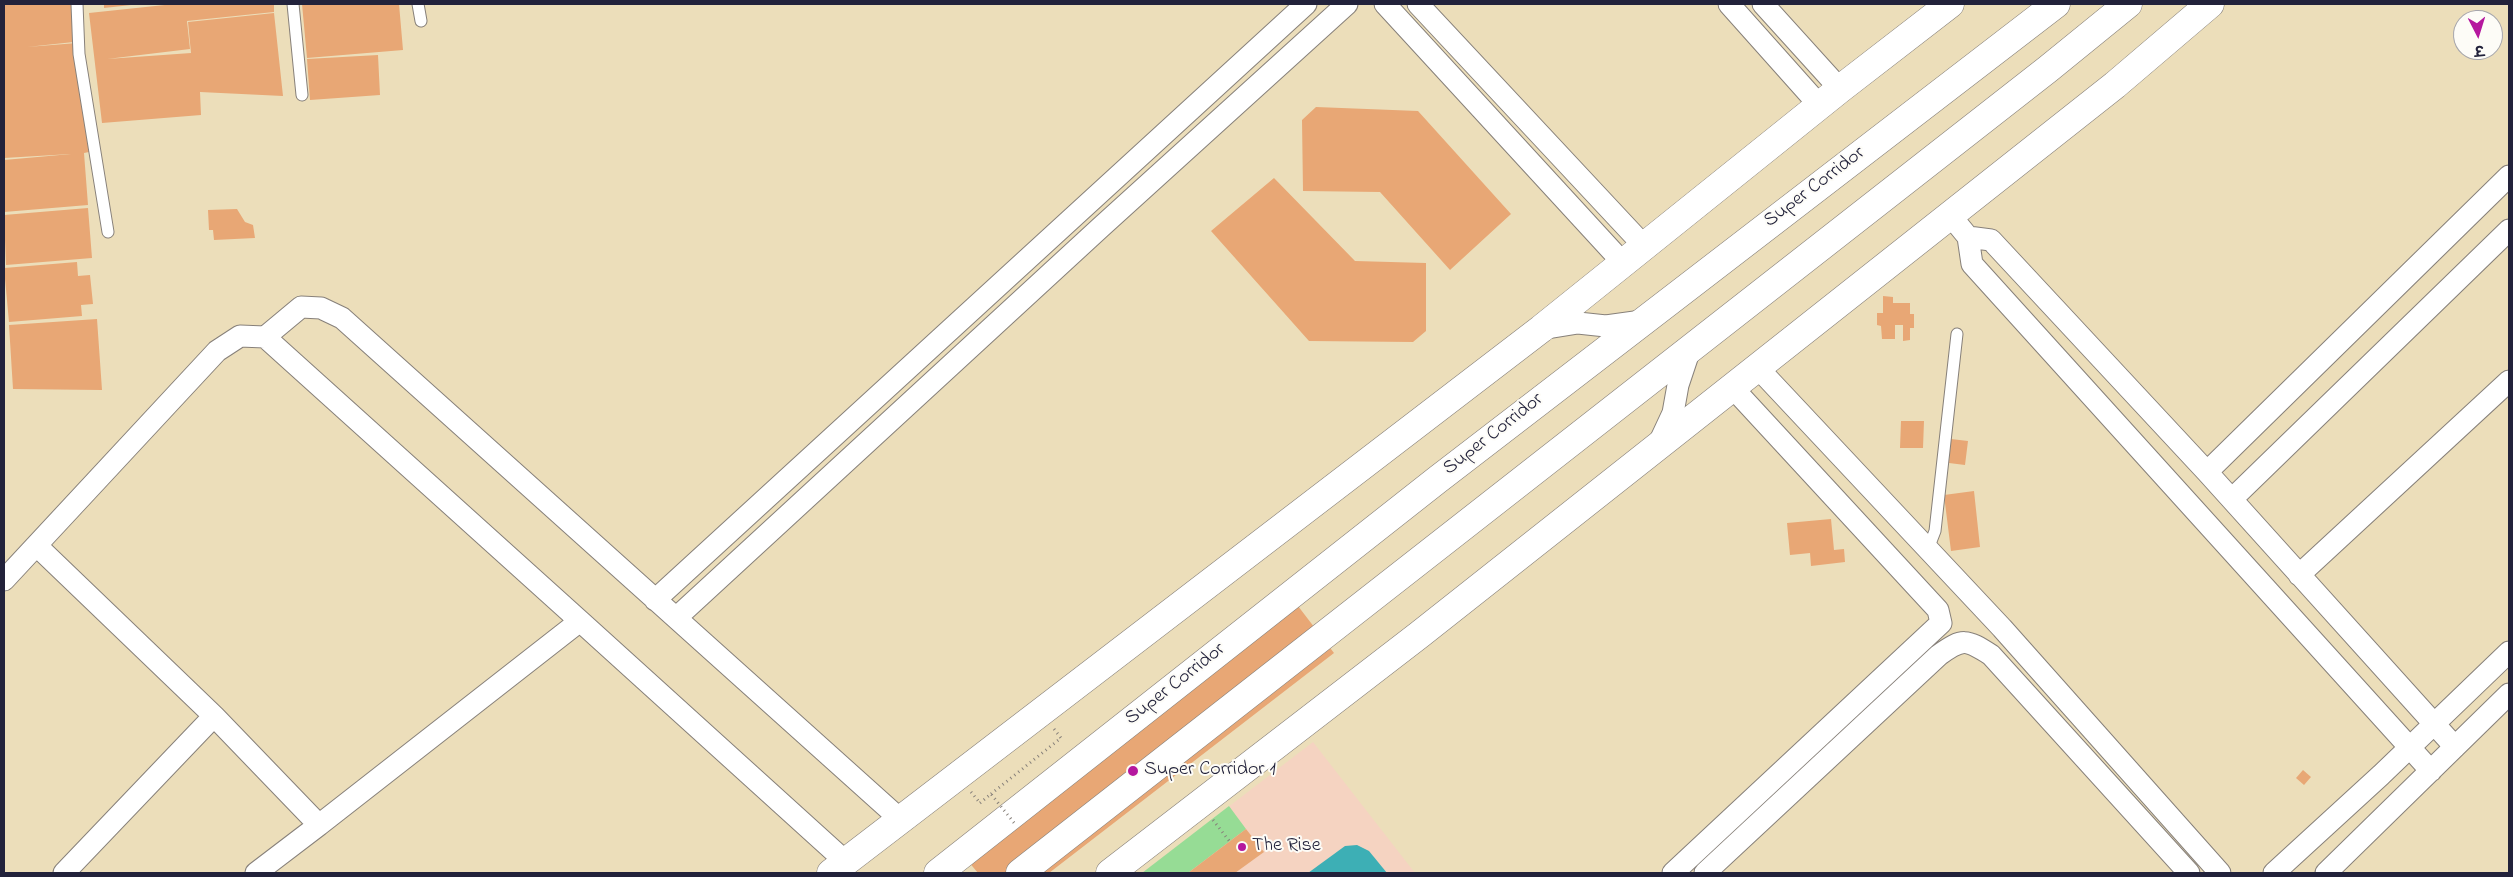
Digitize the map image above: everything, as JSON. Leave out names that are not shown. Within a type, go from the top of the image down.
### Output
[{"type":"main road","points":[[839,868],[1541,329],[1830,97],[1950,4]]},
{"type":"main road","name":"Super Corridor","points":[[938,873],[1688,285],[2056,4]]},
{"type":"main road","points":[[1020,873],[2048,69],[2128,4]]},
{"type":"main road","points":[[1110,873],[1419,635],[1659,443],[2115,85],[2210,4]]},
{"type":"street","points":[[655,600],[1306,4]]},
{"type":"street","points":[[676,618],[1101,226],[1347,4]]},
{"type":"street","points":[[1385,4],[1624,264]]},
{"type":"street","points":[[1418,4],[1645,247]]},
{"type":"street","points":[[1729,4],[1830,97]]},
{"type":"street","points":[[1763,4],[1830,97]]},
{"type":"street","points":[[2207,472],[2509,176]]},
{"type":"street","points":[[1950,214],[1968,237],[1972,264],[2431,771]]},
{"type":"street","points":[[2232,499],[2509,230]]},
{"type":"street","points":[[1968,237],[1991,240],[2232,499],[2455,747]]},
{"type":"street","points":[[265,337],[300,307],[321,308],[342,318],[901,820]]},
{"type":"street","points":[[1541,329],[1578,323],[1606,326],[1642,321]]},
{"type":"street","points":[[4,580],[217,351],[240,336],[265,337],[580,621],[839,868]]},
{"type":"street","points":[[1659,443],[1673,413],[1678,385],[1690,349]]},
{"type":"street","points":[[1757,367],[2002,628],[2220,873]]},
{"type":"street","points":[[2299,575],[2509,380]]},
{"type":"street","points":[[1673,873],[1941,623],[1938,610],[1732,387]]},
{"type":"street","points":[[37,546],[214,716],[319,825]]},
{"type":"street","points":[[256,873],[580,621]]},
{"type":"street","points":[[1705,873],[1939,655],[1956,643],[1970,642],[1991,655],[2189,873]]},
{"type":"street","points":[[2274,873],[2509,652]]},
{"type":"street","points":[[2326,873],[2509,694]]},
{"type":"street","points":[[64,873],[214,716]]},
{"type":"lane","points":[[77,4],[79,54],[108,232]]},
{"type":"lane","points":[[293,4],[302,95]]},
{"type":"lane","points":[[418,4],[421,21]]},
{"type":"lane","points":[[1928,549],[1935,531],[1957,334]]},
{"type":"path","points":[[980,803],[1061,738]]},
{"type":"path","points":[[991,794],[1015,824]]},
{"type":"shaded area","points":[[1313,742],[1415,873],[1142,873]]},
{"type":"green space","points":[[1229,806],[1246,829],[1188,873],[1142,873]]},
{"type":"water","points":[[1357,845],[1369,851],[1387,873],[1308,873],[1345,846]]},
{"type":"building","points":[[4,4],[78,4],[83,41],[27,47],[77,43],[89,152],[84,153],[88,205],[4,212],[4,160],[71,154],[4,158]]},
{"type":"building","points":[[104,4],[131,4],[131,5],[104,8]]},
{"type":"building","points":[[174,4],[274,4],[274,12],[187,21],[190,49],[107,59],[191,53],[188,22],[274,13],[283,96],[200,92],[201,115],[102,123],[89,13]]},
{"type":"building","points":[[302,4],[399,4],[403,50],[307,58]]},
{"type":"building","points":[[378,55],[380,95],[310,100],[307,59]]},
{"type":"building","points":[[1316,107],[1418,111],[1511,214],[1450,270],[1380,192],[1303,191],[1302,120]]},
{"type":"building","points":[[1274,178],[1355,261],[1426,263],[1426,331],[1413,342],[1309,341],[1211,231]]},
{"type":"building","points":[[88,208],[92,258],[6,265],[4,215]]},
{"type":"building","points":[[237,209],[245,222],[253,225],[255,238],[214,240],[213,230],[209,230],[208,210]]},
{"type":"building","points":[[77,262],[78,276],[90,275],[93,304],[81,305],[82,316],[9,322],[4,268]]},
{"type":"building","points":[[1883,296],[1893,297],[1893,303],[1910,303],[1910,314],[1914,314],[1914,328],[1910,328],[1910,340],[1903,341],[1903,325],[1895,325],[1895,339],[1882,339],[1881,326],[1877,325],[1877,313],[1883,313]]},
{"type":"building","points":[[97,319],[102,390],[13,389],[9,325]]},
{"type":"building","points":[[1901,421],[1924,421],[1923,448],[1900,448]]},
{"type":"building","points":[[1951,439],[1968,441],[1965,465],[1949,463]]},
{"type":"building","points":[[1974,491],[1980,547],[1951,551],[1944,495]]},
{"type":"building","points":[[1831,519],[1834,550],[1844,549],[1845,562],[1811,566],[1810,553],[1790,555],[1787,523]]},
{"type":"building","name":"Super Corridor 1","points":[[1298,606],[1334,653],[1049,873],[978,873],[968,861]]},
{"type":"building","points":[[2303,770],[2311,777],[2304,785],[2296,778]]},
{"type":"building","name":"The Rise","points":[[1246,829],[1264,852],[1235,873],[1188,873]]},
{"type":"place","name":"Super Corridor 1","points":[[1133,771]]},
{"type":"place","name":"The Rise","points":[[1242,847]]}]
